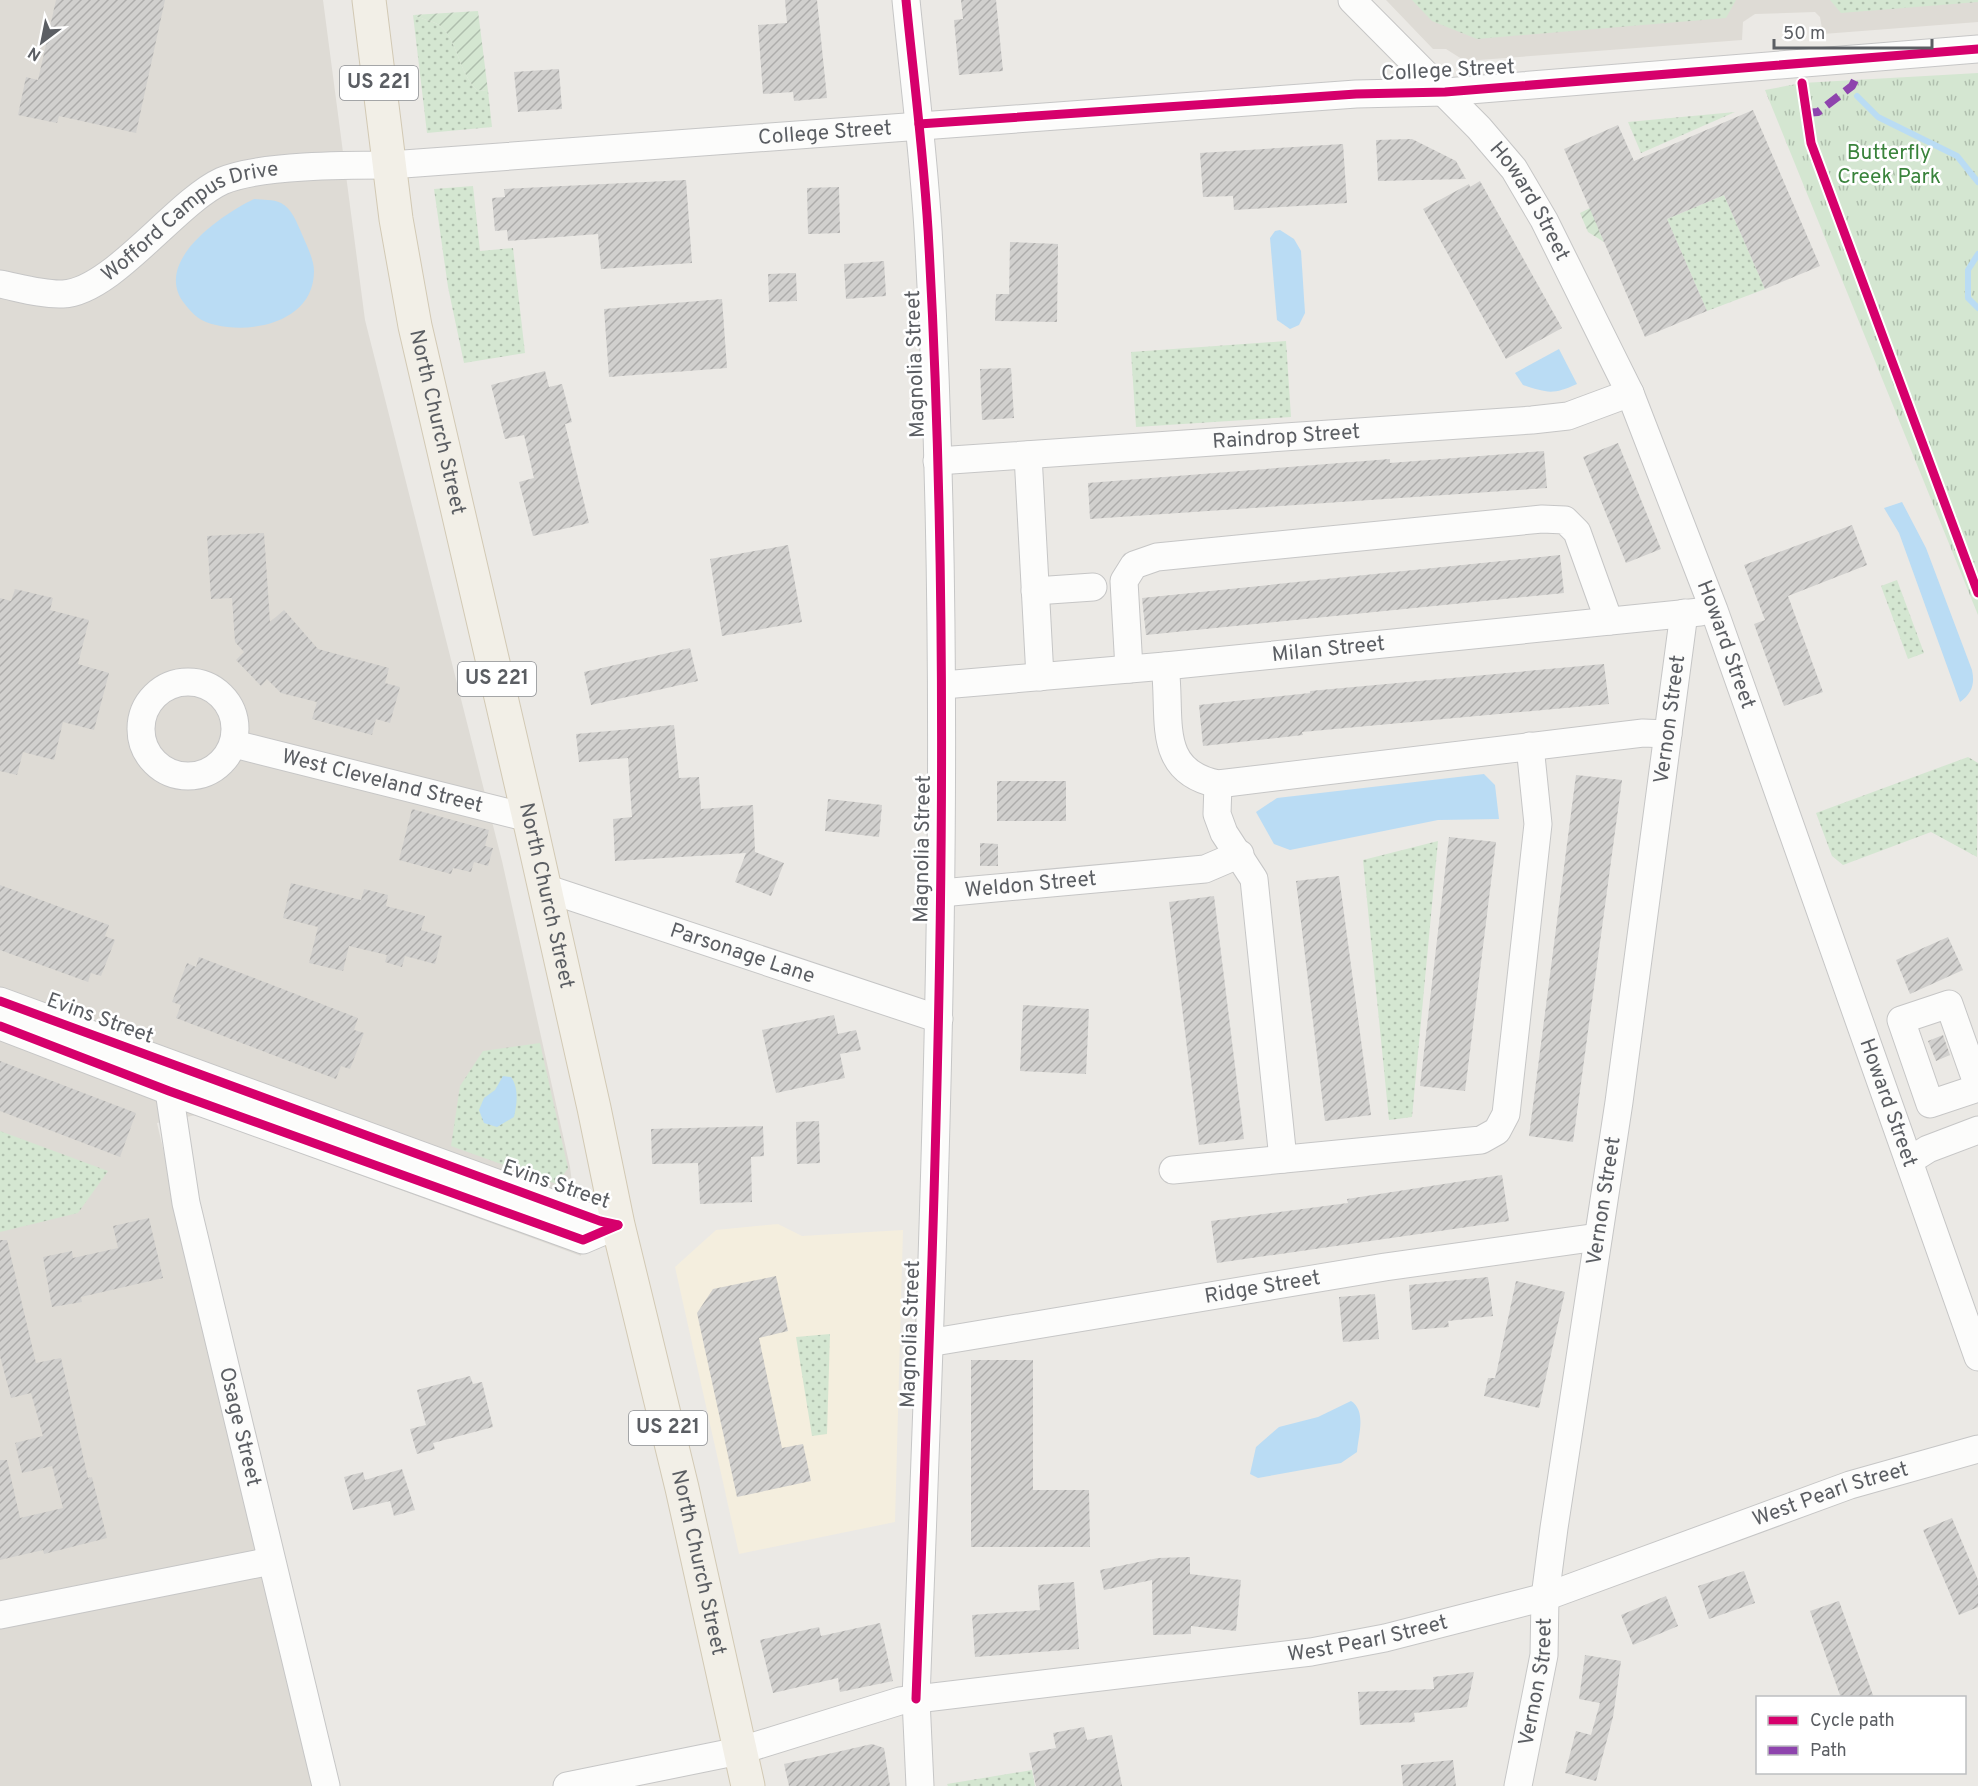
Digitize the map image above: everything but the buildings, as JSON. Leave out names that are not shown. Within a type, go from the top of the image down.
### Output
[{"type":"main road","name":"North Church Street","points":[[369,0],[397,228],[415,327],[530,818],[618,1225],[682,1488],[748,1786]]},
{"type":"street","name":"Magnolia Street","points":[[906,0],[929,245],[943,685],[938,1135],[928,1343],[916,1699],[920,1786]]},
{"type":"street","name":"Howard Street","points":[[1352,0],[1497,146],[1530,194],[1630,393],[1714,610],[1978,1357]]},
{"type":"street","name":"College Street","points":[[390,165],[919,124],[1356,94],[1445,92],[1978,49]]},
{"type":"street","name":"Wofford Campus Drive","points":[[0,284],[62,294],[86,289],[118,266],[208,190],[233,177],[261,171],[390,165]]},
{"type":"street","name":"Raindrop Street","points":[[937,461],[1533,420],[1568,416],[1630,393]]},
{"type":"street","points":[[1028,455],[1040,677]]},
{"type":"street","points":[[1129,669],[1124,582],[1134,565],[1157,557],[1344,538],[1542,519],[1565,520],[1577,532],[1609,621]]},
{"type":"street","points":[[1035,591],[1093,587]]},
{"type":"street","name":"Milan Street","points":[[943,685],[1166,666],[1714,610]]},
{"type":"street","name":"Vernon Street","points":[[1518,1786],[1544,1655],[1545,1597],[1598,1237],[1684,613]]},
{"type":"street","points":[[1166,666],[1170,744],[1177,762],[1198,780],[1218,784],[1530,746],[1643,734],[1668,734]]},
{"type":"street","name":"West Cleveland Street","points":[[234,744],[530,818]]},
{"type":"street","points":[[1173,1170],[1481,1140],[1497,1131],[1506,1113],[1538,824],[1530,746]]},
{"type":"street","points":[[1218,784],[1216,814],[1224,833],[1240,854],[1254,879],[1283,1159]]},
{"type":"street","name":"Weldon Street","points":[[941,893],[1119,878],[1205,868],[1240,854]]},
{"type":"street","name":"Parsonage Lane","points":[[545,888],[939,1019]]},
{"type":"street","name":"Evins Street","points":[[0,1001],[172,1078],[583,1240],[618,1225]]},
{"type":"street","points":[[1950,1004],[1978,1087],[1930,1104],[1901,1020],[1950,1004]]},
{"type":"street","name":"Evins Street","points":[[0,1026],[172,1078]]},
{"type":"street","name":"Osage Street","points":[[172,1078],[186,1203],[326,1786]]},
{"type":"street","points":[[1888,1105],[1926,1093]]},
{"type":"street","points":[[1909,1161],[1928,1149],[1978,1130]]},
{"type":"street","name":"Ridge Street","points":[[928,1343],[1384,1267],[1598,1237]]},
{"type":"street","name":"West Pearl Street","points":[[567,1786],[739,1750],[894,1703],[916,1699],[1348,1646],[1545,1597],[1850,1485],[1978,1449]]},
{"type":"street","points":[[0,1615],[271,1561]]},
{"type":"shaded area","points":[[0,0],[323,0],[365,320],[502,861],[570,1167],[581,1256],[196,1115],[157,1123],[312,1786],[0,1786]]},
{"type":"shaded area","points":[[1386,0],[1978,0],[1978,22],[1823,34],[1820,17],[1815,12],[1755,14],[1743,22],[1742,40],[1465,61],[1446,49],[1433,49]]},
{"type":"shaded area","points":[[778,1224],[802,1236],[903,1230],[895,1522],[739,1554],[675,1267],[716,1230]]},
{"type":"green space","points":[[1412,0],[1736,0],[1726,18],[1477,39],[1432,21]]},
{"type":"green space","points":[[1830,0],[1978,0],[1978,2],[1841,13]]},
{"type":"green space","points":[[478,11],[488,91],[477,90],[471,83],[445,31],[436,23],[413,15]]},
{"type":"green space","points":[[413,15],[436,23],[445,31],[471,83],[477,90],[488,91],[492,127],[427,133]]},
{"type":"green space","name":"Butterfly Creek Park","points":[[1978,73],[1978,615],[1765,90],[1802,83]]},
{"type":"green space","points":[[1735,112],[1641,153],[1628,122]]},
{"type":"green space","points":[[473,186],[480,251],[513,248],[525,353],[464,363],[448,287],[434,189]]},
{"type":"green space","points":[[1724,195],[1765,289],[1707,311],[1667,219]]},
{"type":"green space","points":[[1590,208],[1604,242],[1588,232],[1580,213]]},
{"type":"green space","points":[[1286,341],[1291,417],[1136,427],[1131,352]]},
{"type":"green space","points":[[1897,580],[1924,653],[1908,659],[1881,586]]},
{"type":"green space","points":[[1968,757],[1978,763],[1977,857],[1931,832],[1843,865],[1832,856],[1816,813]]},
{"type":"green space","points":[[1438,841],[1412,1117],[1389,1120],[1363,860]]},
{"type":"green space","points":[[540,1043],[568,1168],[557,1184],[451,1146],[460,1086],[483,1051]]},
{"type":"green space","points":[[0,1131],[108,1171],[78,1213],[0,1232]]},
{"type":"green space","points":[[830,1334],[827,1434],[812,1436],[796,1337]]},
{"type":"green space","points":[[1032,1770],[1035,1786],[948,1786],[947,1784]]},
{"type":"water","points":[[254,199],[281,203],[293,216],[313,262],[311,288],[304,302],[293,312],[264,325],[231,327],[206,322],[184,303],[177,287],[177,271],[195,241],[225,216]]},
{"type":"water","points":[[1280,230],[1294,239],[1301,251],[1305,313],[1299,325],[1290,329],[1277,320],[1270,238],[1275,231]]},
{"type":"water","points":[[1559,349],[1577,384],[1550,392],[1523,385],[1515,373]]},
{"type":"water","points":[[1902,502],[1926,548],[1972,670],[1972,688],[1960,702],[1899,533],[1884,508]]},
{"type":"water","points":[[1484,774],[1495,785],[1499,819],[1438,820],[1290,850],[1274,844],[1256,812],[1277,798]]},
{"type":"water","points":[[503,1076],[511,1077],[514,1081],[517,1096],[516,1107],[514,1117],[497,1127],[484,1123],[479,1110],[484,1098],[495,1090]]},
{"type":"water","points":[[1351,1401],[1356,1405],[1360,1417],[1357,1452],[1341,1463],[1258,1478],[1250,1474],[1256,1447],[1279,1427],[1318,1417]]},
{"type":"waterway","points":[[1857,96],[1878,117],[1957,156],[1978,182]]},
{"type":"waterway","points":[[1978,254],[1968,270],[1968,298],[1978,308]]},
{"type":"marked path","points":[[1806,113],[1818,112],[1852,86],[1855,80]]},
{"type":"cycle path","points":[[906,0],[929,247],[937,428],[941,610],[941,792],[935,1154],[916,1699]]},
{"type":"cycle path","points":[[919,124],[1356,94],[1445,92],[1978,49]]},
{"type":"cycle path","points":[[1802,83],[1811,143],[1978,593]]},
{"type":"cycle path","points":[[0,1001],[600,1221],[618,1225]]},
{"type":"cycle path","points":[[0,1026],[169,1091],[583,1240],[618,1225]]}]
